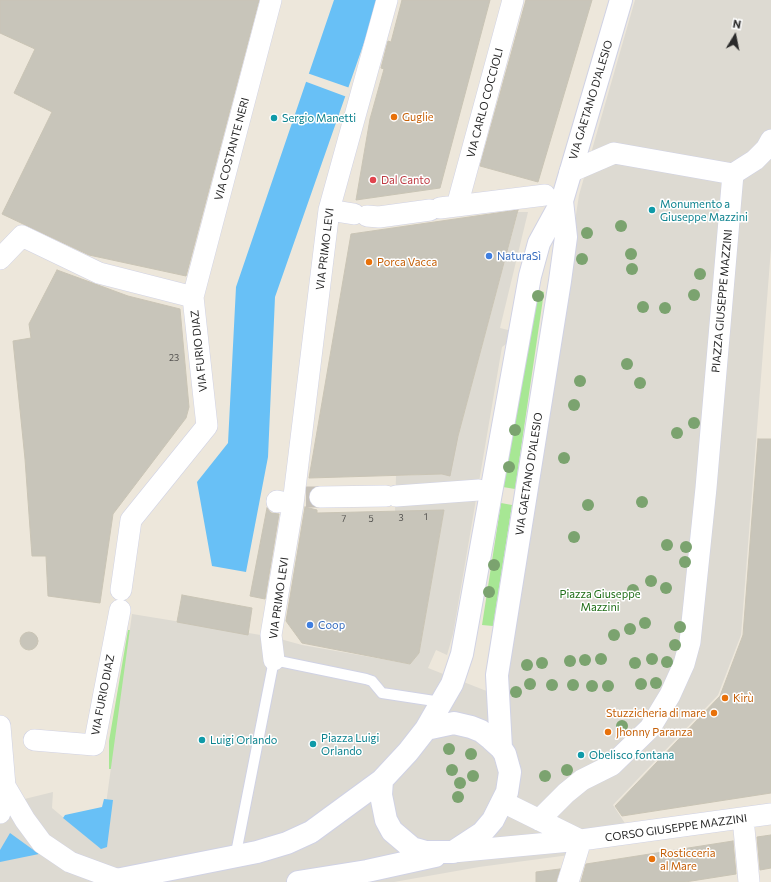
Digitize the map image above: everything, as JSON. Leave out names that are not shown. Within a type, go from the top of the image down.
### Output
[{"type":"main road","name":"VIA GAETANO D'ALESIO","points":[[426,729],[452,684],[462,654],[530,276],[553,198],[570,172],[621,0]]},
{"type":"main road","name":"VIA GAETANO D'ALESIO","points":[[501,748],[497,675],[566,237],[553,198]]},
{"type":"main road","points":[[112,881],[235,858],[274,848],[311,832],[382,780],[408,752],[426,729],[454,723],[471,726],[481,731],[501,748],[507,760],[510,772],[510,782],[503,802],[493,820],[482,833],[453,852],[367,871],[298,882]]},
{"type":"main road","points":[[382,780],[382,807],[392,831],[412,848],[426,852],[453,852]]},
{"type":"street","name":"VIA COSTANTE NERI","points":[[193,298],[271,0]]},
{"type":"street","name":"VIA PRIMO LEVI","points":[[274,660],[271,635],[298,500],[329,210],[387,0]]},
{"type":"street","name":"VIA CARLO COCCIOLI","points":[[442,208],[513,0]]},
{"type":"street","points":[[570,172],[614,153],[734,174],[755,160],[766,149],[771,140]]},
{"type":"street","name":"PIAZZA GIUSEPPE MAZZINI","points":[[539,820],[566,793],[582,780],[612,765],[650,728],[670,695],[684,664],[690,642],[706,488],[734,174]]},
{"type":"street","points":[[329,210],[379,218],[442,208],[553,198]]},
{"type":"street","name":"VIA FURIO DIAZ","points":[[0,259],[22,236],[99,273],[193,298],[207,426],[131,520],[121,600],[94,745],[29,739],[0,732]]},
{"type":"street","points":[[298,500],[479,490]]},
{"type":"street","points":[[0,732],[5,786],[0,813]]},
{"type":"street","points":[[5,786],[29,827],[42,843],[70,862],[112,881]]},
{"type":"street","points":[[503,802],[581,840],[568,882]]},
{"type":"street","name":"CORSO GIUSEPPE MAZZINI","points":[[453,852],[581,840],[771,814]]},
{"type":"street","points":[[743,818],[749,882]]},
{"type":"lane","points":[[274,660],[366,678],[372,681],[382,693],[441,702]]},
{"type":"lane","name":"VIA PRIMO LEVI","points":[[235,858],[274,660]]},
{"type":"green space","points":[[535,290],[544,292],[515,489],[503,487]]},
{"type":"green space","points":[[501,503],[512,505],[493,626],[482,625]]},
{"type":"green space","points":[[128,630],[133,630],[114,769],[109,769],[109,741]]},
{"type":"shaded area","points":[[635,0],[771,0],[771,248],[741,635],[718,695],[613,805],[632,834],[577,854],[479,867],[394,882],[0,882],[0,805],[53,792],[52,808],[100,848],[132,614],[273,637],[302,645],[410,664],[419,652],[444,511],[395,512],[396,476],[442,474],[458,436],[518,212],[528,212],[500,328],[512,331],[509,342],[502,347],[453,634],[447,655],[436,650],[428,668],[498,694],[506,669],[579,195]]},
{"type":"water","points":[[334,0],[379,0],[275,297],[268,457],[246,572],[212,566],[197,482],[228,443],[236,287]]},
{"type":"water","points":[[104,799],[113,800],[107,847],[101,849],[63,818],[65,815],[102,807]]},
{"type":"water","points":[[10,833],[39,854],[0,862],[0,850]]},
{"type":"pier","points":[[307,73],[350,88],[347,97],[304,81]]},
{"type":"building","points":[[0,0],[259,0],[186,276],[89,255],[2,214],[52,112],[14,93],[35,49],[0,33]]},
{"type":"building","points":[[402,0],[490,0],[440,188],[356,200],[370,119],[384,69],[381,68],[388,41],[391,42]]},
{"type":"building","points":[[526,0],[592,0],[538,182],[480,166]]},
{"type":"building","points":[[518,210],[458,436],[450,476],[442,474],[309,478],[351,234]]},
{"type":"building","points":[[57,270],[128,296],[180,309],[189,407],[186,418],[113,514],[100,603],[48,596],[46,556],[32,556],[25,459],[13,341],[31,338],[29,324]]},
{"type":"building","points":[[758,439],[771,439],[771,793],[622,816],[615,806],[720,696],[743,635]]},
{"type":"building","points":[[305,507],[317,510],[317,513],[444,510],[419,653],[410,664],[302,643],[286,621]]},
{"type":"building","points":[[267,508],[271,513],[279,514],[265,599],[250,596]]},
{"type":"building","points":[[182,595],[252,608],[248,635],[177,622]]},
{"type":"building","points":[[29,632],[35,635],[38,641],[35,647],[29,650],[23,647],[20,641],[23,635]]},
{"type":"building","points":[[771,835],[771,868],[760,870],[757,837]]},
{"type":"building","points":[[733,841],[736,874],[685,882],[581,882],[586,864]]},
{"type":"building","points":[[560,869],[556,882],[536,882],[536,872]]},
{"type":"tunnel","points":[[306,497],[320,497]]},
{"type":"place","name":"Guglie","points":[[394,117]]},
{"type":"place","name":"Sergio Manetti","points":[[274,118]]},
{"type":"place","name":"Dal Canto","points":[[373,180]]},
{"type":"place","name":"Monumento a Giuseppe Mazzini","points":[[652,210]]},
{"type":"place","name":"NaturaSì","points":[[489,256]]},
{"type":"place","name":"Porca Vacca","points":[[369,262]]},
{"type":"place","name":"Coop","points":[[310,625]]},
{"type":"place","name":"Kirù","points":[[725,698]]},
{"type":"place","name":"Stuzzicheria di mare","points":[[714,713]]},
{"type":"place","name":"Jhonny Paranza","points":[[608,732]]},
{"type":"place","name":"Luigi Orlando","points":[[202,740]]},
{"type":"place","name":"Piazza Luigi Orlando","points":[[313,744]]},
{"type":"place","name":"Obelisco fontana","points":[[581,755]]},
{"type":"place","name":"Rosticceria al Mare","points":[[652,859]]},
{"type":"park label","name":"Piazza Giuseppe Mazzini","points":[[600,600]]}]
